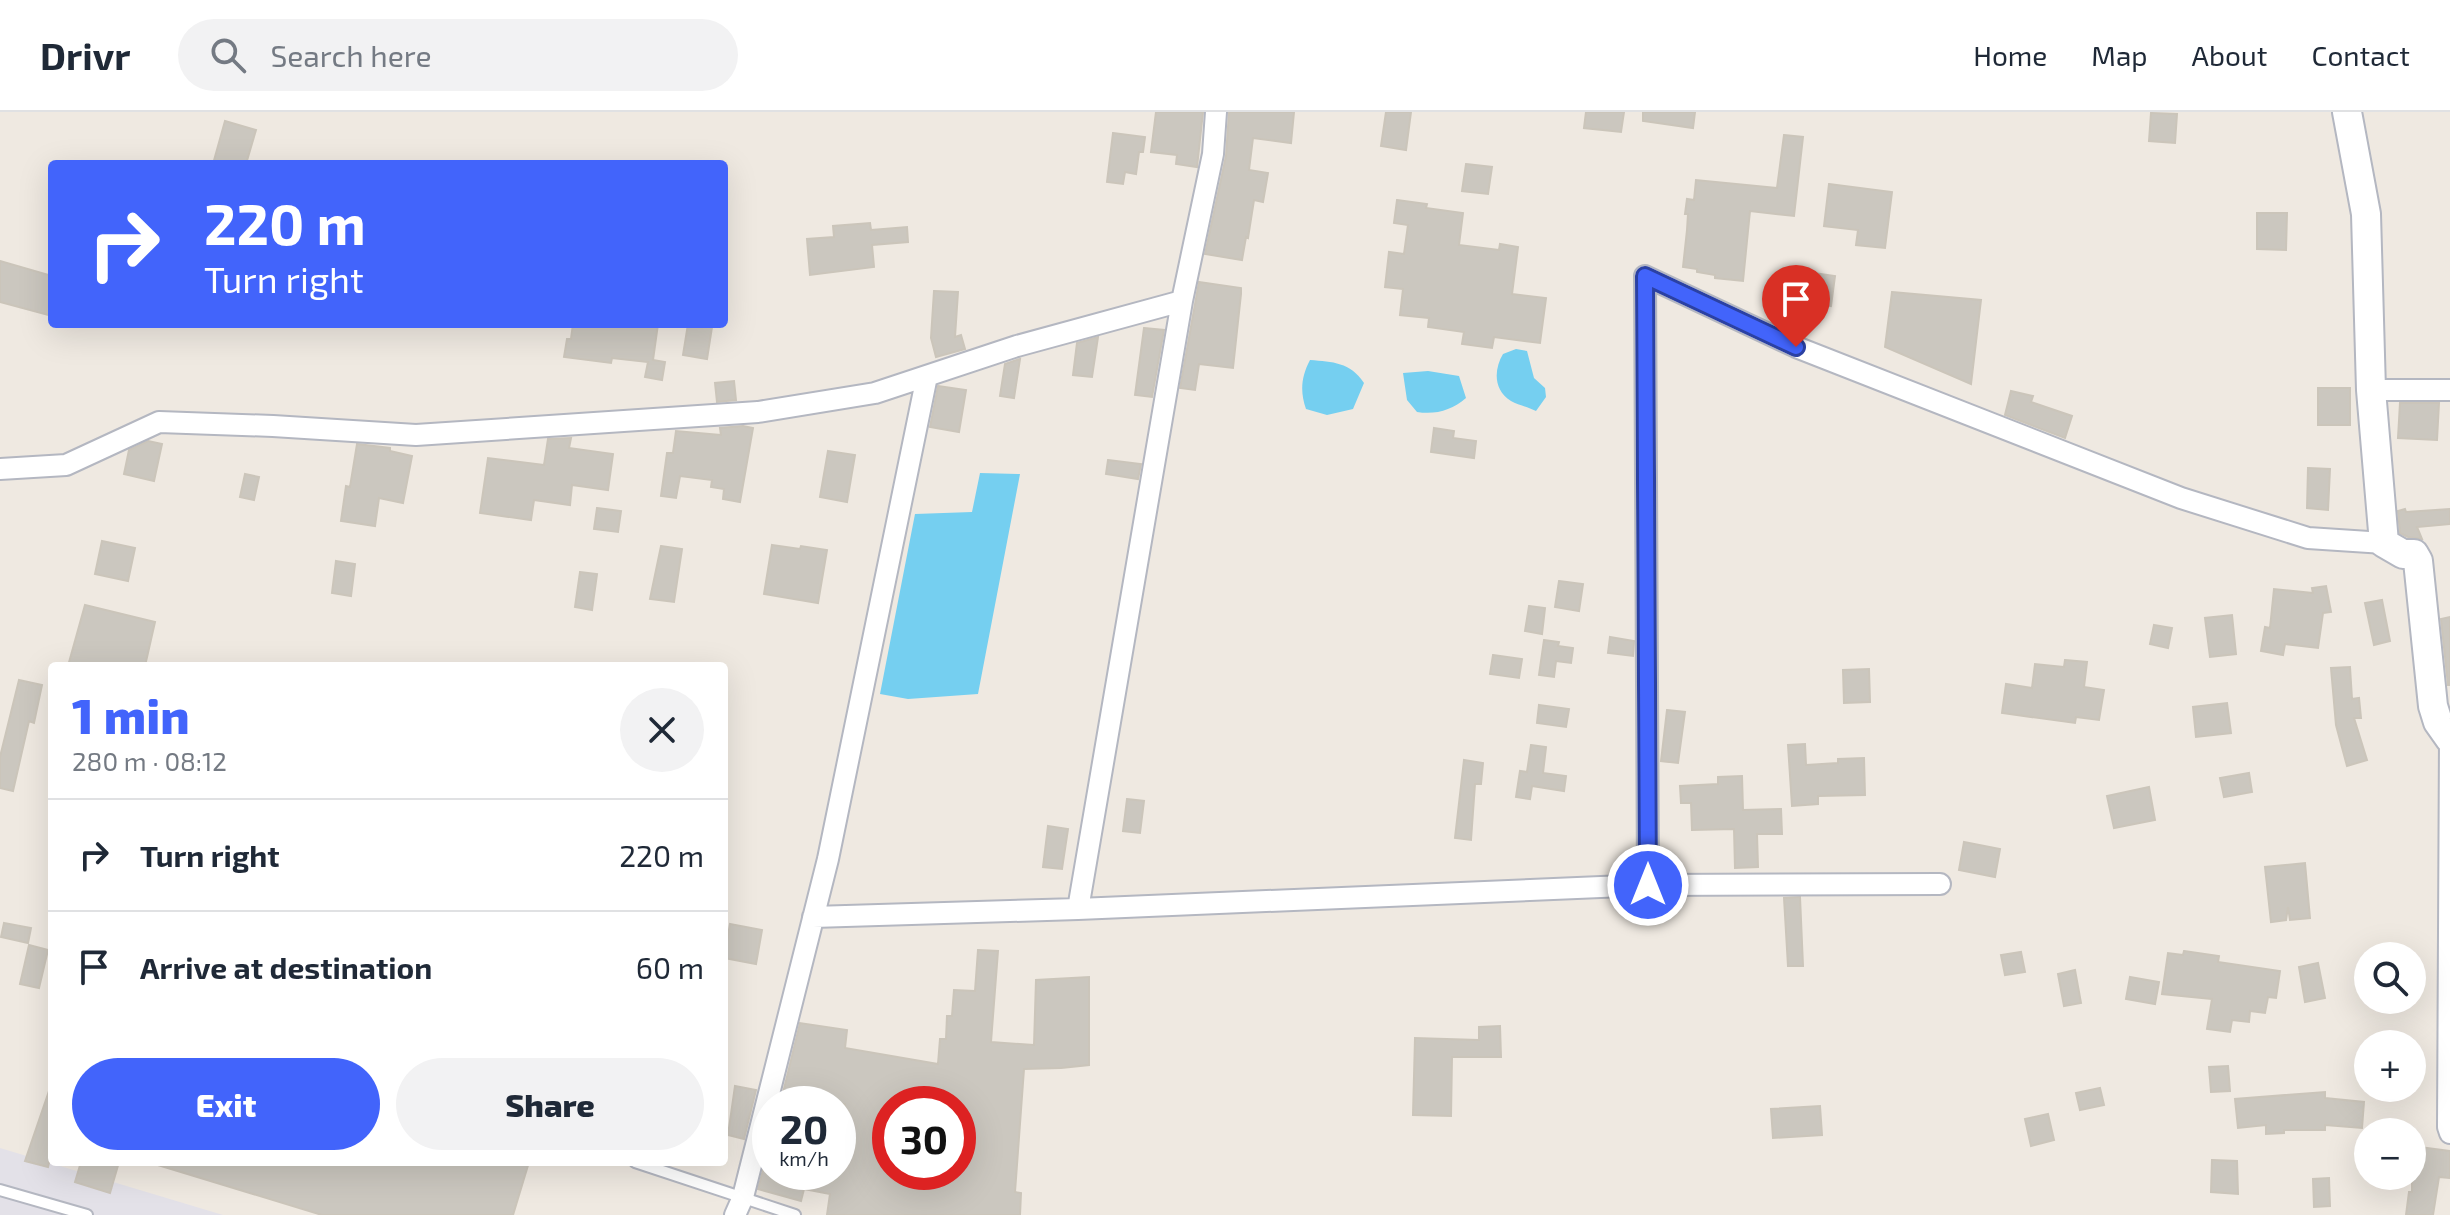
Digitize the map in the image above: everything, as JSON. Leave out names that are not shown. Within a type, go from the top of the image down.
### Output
[{"type":"main road","points":[[2347,112],[2366,214],[2371,390],[2384,543],[2403,554],[2414,554],[2418,561],[2433,706],[2438,722],[2450,739]]},
{"type":"street","points":[[1078,909],[1182,301],[1213,154],[1216,112]]},
{"type":"street","points":[[1648,885],[1645,276],[1796,347],[2181,498],[2308,538],[2384,543]]},
{"type":"street","points":[[0,469],[66,465],[159,422],[416,435],[758,412],[875,393],[1017,346],[1182,301]]},
{"type":"street","points":[[739,1206],[828,859],[927,376]]},
{"type":"street","points":[[2371,390],[2450,390]]},
{"type":"street","points":[[2450,739],[2450,1133]]},
{"type":"street","points":[[813,917],[1648,885],[1940,884]]},
{"type":"lane","points":[[644,1166],[739,1206],[795,1215]]},
{"type":"lane","points":[[0,1190],[87,1215]]},
{"type":"shaded area","points":[[0,1148],[48,1162],[48,1166],[60,1166],[223,1215],[0,1215]]},
{"type":"water","points":[[1516,349],[1527,351],[1534,378],[1545,388],[1546,397],[1536,411],[1511,401],[1498,385],[1497,373],[1503,354]]},
{"type":"water","points":[[1310,360],[1340,364],[1359,376],[1364,383],[1353,409],[1327,415],[1306,409],[1302,384]]},
{"type":"water","points":[[1428,371],[1459,376],[1466,398],[1443,411],[1417,412],[1407,400],[1403,373]]},
{"type":"water","points":[[980,473],[1020,474],[978,694],[908,699],[880,694],[915,514],[972,512]]},
{"type":"building","points":[[1156,112],[1203,112],[1197,167],[1176,164],[1177,155],[1151,152]]},
{"type":"building","points":[[1229,112],[1294,112],[1291,143],[1253,138],[1249,170],[1268,173],[1263,202],[1254,200],[1242,260],[1205,254],[1226,156]]},
{"type":"building","points":[[1386,112],[1411,112],[1406,150],[1381,146]]},
{"type":"building","points":[[1586,112],[1624,112],[1621,132],[1584,128]]},
{"type":"building","points":[[1643,112],[1695,112],[1693,128],[1643,121]]},
{"type":"building","points":[[2151,113],[2177,114],[2175,143],[2149,141]]},
{"type":"building","points":[[225,121],[256,130],[247,160],[214,160]]},
{"type":"building","points":[[1113,133],[1145,137],[1136,174],[1125,172],[1123,184],[1107,182]]},
{"type":"building","points":[[1784,135],[1803,137],[1794,216],[1750,211],[1743,281],[1715,278],[1715,275],[1683,267],[1687,199],[1694,200],[1696,180],[1777,188]]},
{"type":"building","points":[[1466,164],[1492,167],[1488,194],[1462,191]]},
{"type":"building","points":[[1829,184],[1892,192],[1885,248],[1856,245],[1858,230],[1824,226]]},
{"type":"building","points":[[1397,200],[1463,213],[1459,245],[1499,250],[1500,244],[1518,247],[1512,294],[1546,298],[1540,343],[1494,337],[1492,348],[1462,344],[1464,332],[1428,327],[1429,318],[1400,315],[1403,289],[1385,287],[1389,252],[1404,254],[1408,225],[1394,223]]},
{"type":"building","points":[[2257,213],[2287,213],[2286,250],[2257,249]]},
{"type":"building","points":[[870,223],[871,230],[907,227],[908,242],[872,245],[874,267],[810,275],[807,239],[834,237],[833,226]]},
{"type":"building","points":[[0,261],[48,275],[48,315],[0,302]]},
{"type":"building","points":[[1814,273],[1835,276],[1831,306],[1810,303]]},
{"type":"building","points":[[1199,282],[1241,288],[1241,294],[1233,368],[1199,364],[1195,390],[1180,388]]},
{"type":"building","points":[[934,291],[958,292],[955,337],[961,335],[965,349],[936,357],[931,338]]},
{"type":"building","points":[[1892,292],[1981,300],[1971,384],[1885,347]]},
{"type":"building","points":[[572,328],[657,328],[653,360],[665,362],[662,380],[645,377],[648,362],[612,358],[611,363],[564,357],[567,339],[571,339]]},
{"type":"building","points":[[687,328],[712,328],[707,359],[683,355]]},
{"type":"building","points":[[1144,328],[1164,330],[1152,397],[1135,395]]},
{"type":"building","points":[[1098,337],[1092,377],[1073,375],[1077,343]]},
{"type":"building","points":[[1020,359],[1014,398],[1000,396],[1005,364]]},
{"type":"building","points":[[734,381],[736,400],[717,402],[715,383]]},
{"type":"building","points":[[938,386],[966,390],[959,432],[930,427]]},
{"type":"building","points":[[2318,388],[2350,388],[2350,425],[2318,425]]},
{"type":"building","points":[[2011,391],[2033,396],[2031,402],[2072,416],[2065,438],[2005,415]]},
{"type":"building","points":[[2400,403],[2439,403],[2437,440],[2398,438]]},
{"type":"building","points":[[720,428],[753,428],[740,502],[723,499],[724,489],[711,487],[712,480],[680,476],[676,498],[661,496],[667,453],[673,453],[676,431],[721,435]]},
{"type":"building","points":[[1434,428],[1454,431],[1453,438],[1476,441],[1474,458],[1431,452]]},
{"type":"building","points":[[571,438],[569,448],[613,454],[608,490],[572,485],[570,505],[534,500],[531,520],[480,513],[488,458],[544,465],[548,439]]},
{"type":"building","points":[[148,441],[162,444],[154,481],[124,474],[129,450]]},
{"type":"building","points":[[357,444],[390,448],[390,451],[412,456],[403,503],[379,498],[375,526],[341,521]]},
{"type":"building","points":[[828,451],[855,455],[847,502],[820,497]]},
{"type":"building","points":[[1108,460],[1141,464],[1138,479],[1106,474]]},
{"type":"building","points":[[2308,468],[2330,469],[2328,510],[2307,508]]},
{"type":"building","points":[[245,474],[259,477],[254,500],[240,497]]},
{"type":"building","points":[[597,508],[621,511],[618,532],[594,529]]},
{"type":"building","points":[[2405,509],[2406,512],[2450,509],[2450,524],[2417,527],[2422,539],[2408,537],[2400,533],[2398,511]]},
{"type":"building","points":[[102,541],[135,548],[128,581],[95,574]]},
{"type":"building","points":[[772,545],[827,550],[818,603],[764,594]]},
{"type":"building","points":[[661,546],[682,549],[674,602],[650,599]]},
{"type":"building","points":[[336,561],[355,564],[351,596],[332,593]]},
{"type":"building","points":[[580,572],[597,574],[592,610],[575,607]]},
{"type":"building","points":[[1559,581],[1583,584],[1579,611],[1555,607]]},
{"type":"building","points":[[2326,586],[2331,612],[2323,613],[2318,648],[2285,644],[2283,655],[2261,651],[2265,627],[2270,628],[2274,589],[2313,593],[2312,588]]},
{"type":"building","points":[[2382,600],[2390,641],[2374,645],[2365,603]]},
{"type":"building","points":[[85,605],[155,622],[146,662],[69,662]]},
{"type":"building","points":[[1529,606],[1545,608],[1542,634],[1525,631]]},
{"type":"building","points":[[2232,615],[2236,654],[2210,657],[2205,618]]},
{"type":"building","points":[[2450,617],[2450,685],[2448,685],[2441,619]]},
{"type":"building","points":[[2154,625],[2172,628],[2168,648],[2150,644]]},
{"type":"building","points":[[1610,637],[1634,641],[1633,656],[1608,653]]},
{"type":"building","points":[[1544,640],[1573,648],[1571,663],[1556,661],[1554,677],[1539,675]]},
{"type":"building","points":[[1493,655],[1522,659],[1519,678],[1490,674]]},
{"type":"building","points":[[2065,660],[2087,662],[2084,687],[2104,690],[2099,720],[2076,717],[2075,723],[2002,713],[2006,684],[2032,688],[2035,664],[2064,667]]},
{"type":"building","points":[[2350,667],[2352,699],[2359,698],[2361,718],[2354,718],[2367,760],[2347,766],[2336,725],[2331,668]]},
{"type":"building","points":[[1869,669],[1870,702],[1844,703],[1843,670]]},
{"type":"building","points":[[19,680],[42,685],[34,723],[29,721],[13,791],[0,788],[0,757]]},
{"type":"building","points":[[2227,703],[2231,733],[2196,737],[2193,707]]},
{"type":"building","points":[[1539,705],[1569,709],[1566,727],[1537,723]]},
{"type":"building","points":[[1667,710],[1685,712],[1678,763],[1661,761]]},
{"type":"building","points":[[1805,744],[1806,765],[1864,758],[1865,795],[1818,796],[1818,804],[1792,806],[1788,745]]},
{"type":"building","points":[[1531,745],[1546,747],[1543,773],[1566,776],[1564,791],[1532,786],[1530,799],[1516,797],[1520,771],[1527,772]]},
{"type":"building","points":[[1464,760],[1483,763],[1481,784],[1475,784],[1471,840],[1455,838]]},
{"type":"building","points":[[2249,773],[2252,792],[2224,797],[2220,778]]},
{"type":"building","points":[[1742,776],[1743,810],[1781,809],[1782,834],[1757,834],[1758,867],[1735,868],[1734,829],[1692,830],[1691,803],[1681,803],[1680,786],[1718,784],[1718,777]]},
{"type":"building","points":[[2149,787],[2155,820],[2114,828],[2107,796]]},
{"type":"building","points":[[1127,799],[1144,801],[1140,833],[1123,831]]},
{"type":"building","points":[[1048,826],[1068,829],[1062,869],[1043,867]]},
{"type":"building","points":[[1964,842],[2000,849],[1995,877],[1959,870]]},
{"type":"building","points":[[2305,863],[2310,918],[2290,920],[2288,907],[2286,920],[2271,922],[2265,867]]},
{"type":"building","points":[[1800,897],[1803,966],[1788,966],[1784,898]]},
{"type":"building","points":[[4,923],[31,928],[28,943],[1,937]]},
{"type":"building","points":[[730,924],[762,930],[756,964],[728,959]]},
{"type":"building","points":[[29,945],[48,950],[39,988],[20,984]]},
{"type":"building","points":[[978,950],[998,951],[991,1042],[1034,1045],[1036,980],[1089,977],[1089,1065],[1024,1069],[1015,1192],[1021,1193],[1020,1215],[827,1215],[830,1194],[809,1190],[856,1190],[856,1086],[785,1086],[800,1023],[847,1030],[845,1048],[938,1064],[940,1039],[946,1039],[947,1016],[952,1016],[954,990],[975,991]]},
{"type":"building","points":[[2184,951],[2219,956],[2218,962],[2280,971],[2276,998],[2268,997],[2265,1013],[2250,1011],[2249,1022],[2232,1020],[2230,1032],[2207,1029],[2212,999],[2162,994],[2168,953],[2183,955]]},
{"type":"building","points":[[2021,952],[2025,972],[2005,975],[2001,955]]},
{"type":"building","points":[[2318,963],[2325,998],[2305,1002],[2299,967]]},
{"type":"building","points":[[2075,970],[2081,1003],[2064,1006],[2058,974]]},
{"type":"building","points":[[2130,977],[2159,982],[2155,1004],[2126,999]]},
{"type":"building","points":[[1500,1026],[1501,1057],[1452,1057],[1451,1116],[1413,1115],[1415,1038],[1479,1040],[1479,1027]]},
{"type":"building","points":[[2228,1066],[2230,1091],[2211,1092],[2209,1067]]},
{"type":"building","points":[[735,1086],[752,1089],[752,1106],[744,1139],[728,1135]]},
{"type":"building","points":[[2100,1088],[2104,1105],[2080,1110],[2076,1093]]},
{"type":"building","points":[[2325,1092],[2325,1098],[2364,1102],[2363,1118],[2354,1118],[2354,1127],[2325,1125],[2325,1130],[2284,1130],[2284,1133],[2266,1134],[2266,1125],[2238,1128],[2235,1099]]},
{"type":"building","points":[[48,1094],[48,1167],[25,1161]]},
{"type":"building","points":[[1820,1106],[1822,1135],[1773,1138],[1771,1109]]},
{"type":"building","points":[[2048,1114],[2054,1140],[2031,1146],[2025,1119]]},
{"type":"building","points":[[2426,1148],[2450,1151],[2450,1178],[2439,1177],[2433,1215],[2406,1215],[2409,1192],[2426,1190]]},
{"type":"building","points":[[2212,1160],[2237,1161],[2238,1194],[2211,1192]]},
{"type":"building","points":[[80,1166],[118,1166],[110,1193],[75,1182]]},
{"type":"building","points":[[161,1166],[528,1166],[513,1215],[322,1215]]},
{"type":"building","points":[[2329,1178],[2330,1206],[2314,1207],[2313,1179]]},
{"type":"building","points":[[762,1190],[804,1190],[801,1201]]},
{"type":"route","points":[[1648,885],[1645,276],[1796,347]]}]
